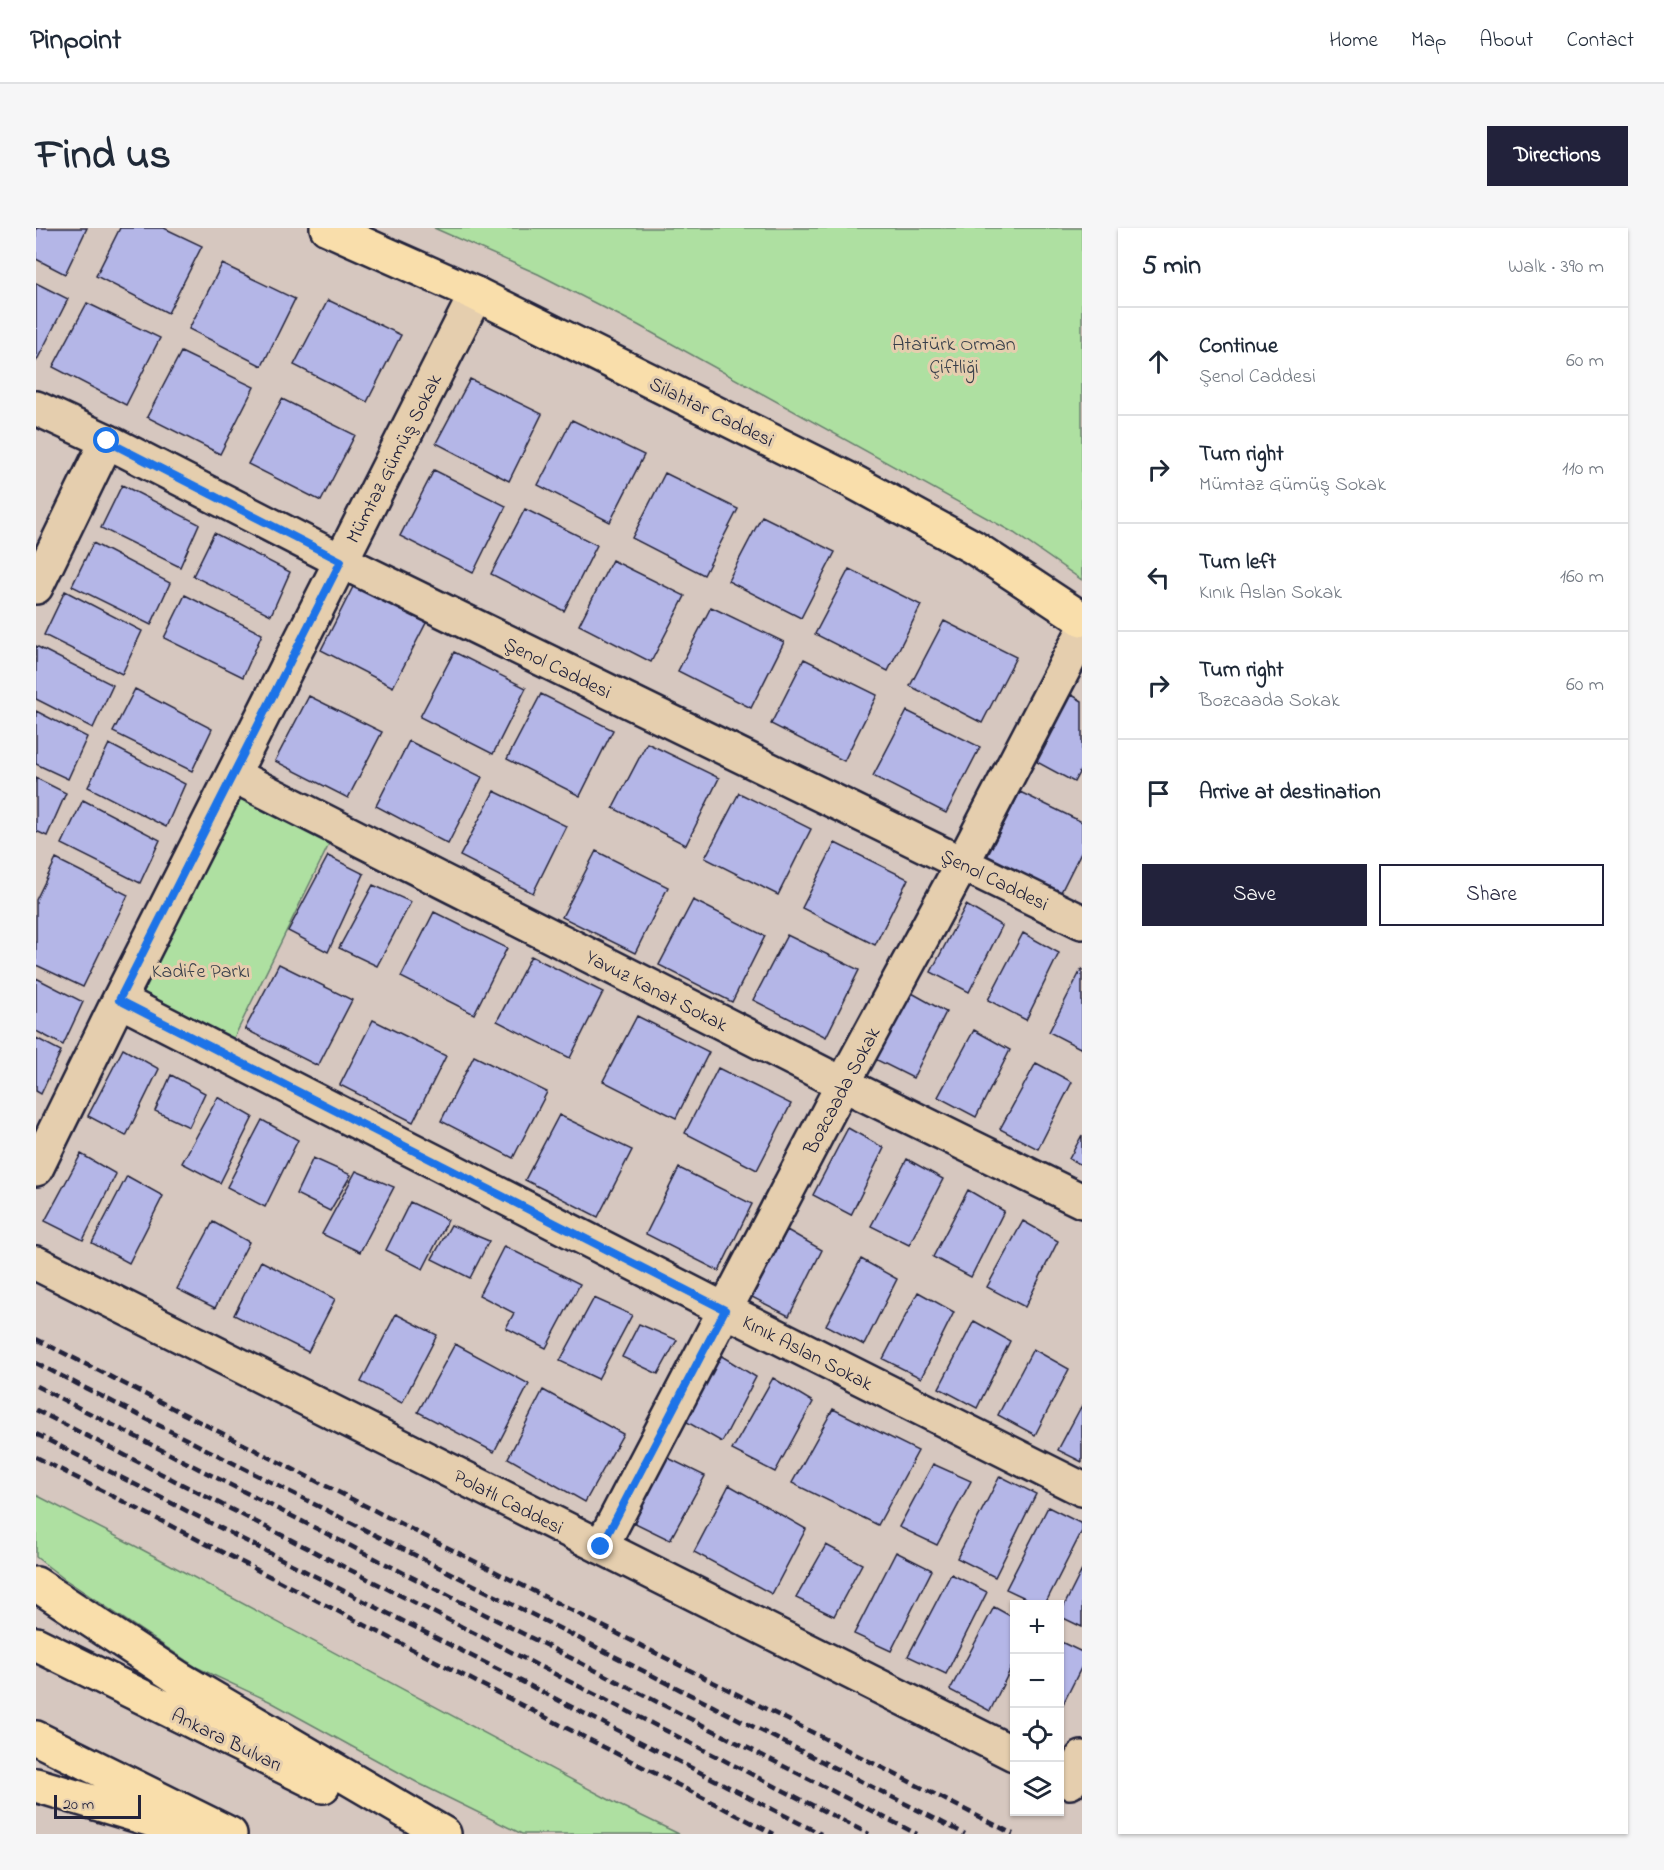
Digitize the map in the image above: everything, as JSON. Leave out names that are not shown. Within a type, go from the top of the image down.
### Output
[{"type":"main road","name":"Silahtar Caddesi","points":[[327,228],[476,294],[852,481],[973,547],[1082,620]]},
{"type":"main road","points":[[36,1584],[180,1679],[444,1834]]},
{"type":"main road","name":"Ankara Bulvarı","points":[[36,1644],[418,1834]]},
{"type":"main road","points":[[36,1738],[230,1834]]},
{"type":"main road","points":[[36,1785],[198,1834]]},
{"type":"street","name":"Mümtaz Gümüş Sokak","points":[[36,1169],[476,294]]},
{"type":"street","name":"Şenol Caddesi","points":[[36,408],[107,441],[341,561],[1082,922]]},
{"type":"street","points":[[36,587],[107,441]]},
{"type":"street","name":"Bozcaada Sokak","points":[[601,1547],[1082,634]]},
{"type":"street","name":"Yavuz Kanat Sokak","points":[[233,775],[843,1084],[1082,1201]]},
{"type":"street","name":"Kınık Aslan Sokak","points":[[119,1000],[725,1310],[1082,1489]]},
{"type":"street","name":"Polatlı Caddesi","points":[[36,1263],[1010,1752]]},
{"type":"green space","name":"Atatürk Orman Çiftliği","points":[[434,228],[1082,228],[1082,580],[1014,533],[638,325],[538,274]]},
{"type":"green space","name":"Kadife Parkı","points":[[233,775],[337,828],[226,1054],[119,1000]]},
{"type":"green space","points":[[36,1495],[619,1805],[679,1834],[522,1834],[420,1784],[269,1701],[196,1667],[63,1578],[36,1557]]},
{"type":"building","points":[[36,228],[87,228],[65,274],[36,259]]},
{"type":"building","points":[[120,228],[164,228],[202,246],[168,313],[96,276]]},
{"type":"building","points":[[222,264],[295,299],[262,366],[189,329]]},
{"type":"building","points":[[36,283],[68,299],[36,362]]},
{"type":"building","points":[[328,300],[401,335],[367,402],[294,365]]},
{"type":"building","points":[[87,303],[160,338],[126,405],[53,367]]},
{"type":"building","points":[[181,352],[254,387],[220,454],[147,417]]},
{"type":"building","points":[[470,379],[542,414],[509,481],[436,443]]},
{"type":"building","points":[[282,399],[355,435],[321,501],[248,464]]},
{"type":"building","points":[[572,420],[644,455],[610,522],[538,485]]},
{"type":"building","points":[[434,470],[506,506],[473,573],[400,536]]},
{"type":"building","points":[[665,473],[738,509],[704,575],[632,538]]},
{"type":"building","points":[[122,485],[199,524],[180,567],[101,528]]},
{"type":"building","points":[[525,509],[597,545],[564,611],[491,574]]},
{"type":"building","points":[[762,516],[835,552],[801,618],[728,581]]},
{"type":"building","points":[[214,533],[290,572],[271,615],[193,576]]},
{"type":"building","points":[[93,543],[170,583],[151,625],[72,586]]},
{"type":"building","points":[[612,560],[685,596],[651,662],[579,625]]},
{"type":"building","points":[[849,569],[921,605],[888,671],[815,634]]},
{"type":"building","points":[[354,585],[427,621],[393,687],[321,650]]},
{"type":"building","points":[[65,591],[142,631],[122,674],[44,635]]},
{"type":"building","points":[[185,595],[262,634],[243,677],[164,638]]},
{"type":"building","points":[[711,607],[784,642],[751,708],[678,671]]},
{"type":"building","points":[[944,621],[1016,657],[982,723],[910,686]]},
{"type":"building","points":[[36,646],[113,685],[93,728],[36,699]]},
{"type":"building","points":[[454,652],[526,688],[493,754],[420,717]]},
{"type":"building","points":[[804,659],[877,695],[844,761],[771,724]]},
{"type":"building","points":[[135,689],[212,729],[192,771],[113,732]]},
{"type":"building","points":[[541,694],[613,730],[580,796],[507,759]]},
{"type":"building","points":[[1072,695],[1082,701],[1082,767],[1074,782],[1037,762]]},
{"type":"building","points":[[309,696],[382,732],[348,798],[275,761]]},
{"type":"building","points":[[36,711],[87,737],[68,779],[36,764]]},
{"type":"building","points":[[907,711],[980,747],[946,813],[873,776]]},
{"type":"building","points":[[409,741],[482,777],[448,844],[376,806]]},
{"type":"building","points":[[647,743],[719,778],[686,845],[613,808]]},
{"type":"building","points":[[109,744],[185,784],[166,827],[88,787]]},
{"type":"building","points":[[36,778],[66,793],[47,836],[36,831]]},
{"type":"building","points":[[494,791],[566,826],[533,893],[460,856]]},
{"type":"building","points":[[1020,792],[1082,822],[1082,850],[1060,894],[987,857]]},
{"type":"building","points":[[739,793],[811,829],[778,895],[705,858]]},
{"type":"building","points":[[83,800],[160,840],[140,883],[62,844]]},
{"type":"building","points":[[835,843],[908,879],[875,945],[802,908]]},
{"type":"building","points":[[596,851],[668,887],[635,953],[562,917]]},
{"type":"building","points":[[328,856],[364,874],[328,952],[288,931]]},
{"type":"building","points":[[56,859],[128,895],[83,987],[36,965],[36,900]]},
{"type":"building","points":[[373,885],[411,902],[377,966],[339,948]]},
{"type":"building","points":[[693,900],[765,936],[732,1002],[659,965]]},
{"type":"building","points":[[966,905],[1002,926],[969,992],[931,972]]},
{"type":"building","points":[[434,912],[507,948],[474,1014],[401,977]]},
{"type":"building","points":[[1023,933],[1059,953],[1026,1020],[988,1000]]},
{"type":"building","points":[[787,935],[859,970],[826,1037],[753,1000]]},
{"type":"building","points":[[531,956],[603,992],[570,1058],[497,1021]]},
{"type":"building","points":[[279,964],[352,1000],[318,1066],[245,1029]]},
{"type":"building","points":[[1082,968],[1082,1049],[1049,1032]]},
{"type":"building","points":[[36,978],[83,1002],[63,1045],[36,1031]]},
{"type":"building","points":[[910,992],[946,1012],[913,1078],[875,1059]]},
{"type":"building","points":[[637,1016],[709,1052],[676,1118],[603,1081]]},
{"type":"building","points":[[373,1020],[446,1056],[413,1122],[340,1085]]},
{"type":"building","points":[[974,1030],[1010,1050],[976,1117],[938,1097]]},
{"type":"building","points":[[36,1038],[61,1051],[41,1094],[36,1091]]},
{"type":"building","points":[[123,1049],[159,1069],[126,1136],[88,1116]]},
{"type":"building","points":[[474,1056],[547,1092],[513,1158],[441,1121]]},
{"type":"building","points":[[1036,1063],[1072,1082],[1038,1149],[1000,1129]]},
{"type":"building","points":[[718,1068],[791,1104],[757,1170],[685,1133]]},
{"type":"building","points":[[171,1075],[205,1093],[189,1127],[155,1111]]},
{"type":"building","points":[[218,1097],[253,1117],[220,1183],[182,1163]]},
{"type":"building","points":[[559,1115],[632,1150],[598,1217],[525,1180]]},
{"type":"building","points":[[262,1120],[298,1140],[265,1207],[227,1187]]},
{"type":"building","points":[[848,1128],[884,1148],[851,1215],[813,1195]]},
{"type":"building","points":[[1082,1135],[1082,1165],[1069,1159]]},
{"type":"building","points":[[81,1154],[116,1174],[83,1240],[45,1221]]},
{"type":"building","points":[[313,1158],[351,1175],[330,1211],[296,1194]]},
{"type":"building","points":[[907,1159],[943,1179],[909,1245],[871,1226]]},
{"type":"building","points":[[679,1168],[752,1204],[719,1271],[646,1234]]},
{"type":"building","points":[[356,1171],[394,1187],[360,1252],[322,1234]]},
{"type":"building","points":[[127,1176],[163,1196],[129,1263],[92,1243]]},
{"type":"building","points":[[968,1190],[1004,1211],[971,1277],[933,1257]]},
{"type":"building","points":[[410,1202],[448,1220],[423,1269],[386,1250]]},
{"type":"building","points":[[1023,1221],[1058,1241],[1025,1307],[987,1287]]},
{"type":"building","points":[[213,1222],[249,1242],[215,1308],[177,1289]]},
{"type":"building","points":[[451,1225],[489,1241],[470,1278],[432,1259]]},
{"type":"building","points":[[787,1230],[822,1250],[789,1316],[752,1297]]},
{"type":"building","points":[[504,1246],[580,1284],[546,1348],[506,1328],[514,1313],[479,1295]]},
{"type":"building","points":[[861,1259],[897,1279],[864,1345],[826,1325]]},
{"type":"building","points":[[261,1261],[335,1299],[308,1352],[234,1315]]},
{"type":"building","points":[[918,1292],[954,1312],[921,1378],[883,1359]]},
{"type":"building","points":[[594,1298],[632,1315],[598,1379],[560,1361]]},
{"type":"building","points":[[396,1314],[437,1335],[402,1403],[361,1382]]},
{"type":"building","points":[[974,1321],[1010,1341],[977,1408],[939,1388]]},
{"type":"building","points":[[639,1324],[677,1340],[658,1374],[622,1357]]},
{"type":"building","points":[[455,1344],[529,1384],[494,1452],[418,1412]]},
{"type":"building","points":[[1033,1349],[1069,1369],[1035,1435],[998,1415]]},
{"type":"building","points":[[715,1352],[756,1377],[722,1442],[680,1418]]},
{"type":"building","points":[[773,1378],[813,1402],[775,1472],[732,1450]]},
{"type":"building","points":[[543,1390],[623,1434],[585,1502],[508,1458]]},
{"type":"building","points":[[1082,1405],[1082,1462],[1058,1450]]},
{"type":"building","points":[[833,1409],[918,1451],[878,1525],[792,1483]]},
{"type":"building","points":[[662,1455],[705,1476],[670,1540],[627,1519]]},
{"type":"building","points":[[933,1464],[971,1481],[937,1545],[899,1527]]},
{"type":"building","points":[[1000,1476],[1036,1494],[995,1577],[957,1558]]},
{"type":"building","points":[[729,1485],[806,1529],[772,1594],[694,1552]]},
{"type":"building","points":[[1048,1507],[1082,1524],[1082,1531],[1047,1600],[1029,1600],[1006,1589]]},
{"type":"building","points":[[826,1545],[862,1564],[834,1616],[796,1598]]},
{"type":"building","points":[[896,1552],[932,1570],[891,1651],[854,1634]]},
{"type":"building","points":[[1082,1570],[1082,1627],[1064,1618],[1064,1606]]},
{"type":"building","points":[[951,1574],[987,1592],[946,1674],[908,1656]]},
{"type":"building","points":[[994,1607],[1010,1616],[1010,1670],[990,1711],[950,1690]]},
{"type":"building","points":[[1064,1643],[1082,1652],[1082,1666],[1064,1702]]},
{"type":"railway","points":[[36,1339],[1013,1834]]},
{"type":"railway","points":[[36,1363],[965,1834]]},
{"type":"railway","points":[[36,1386],[917,1834]]},
{"type":"railway","points":[[36,1410],[869,1834]]},
{"type":"railway","points":[[36,1434],[821,1834]]},
{"type":"railway","points":[[36,1457],[774,1834]]},
{"type":"route","points":[[107,441],[341,561],[119,1000],[725,1310],[601,1547]]}]
